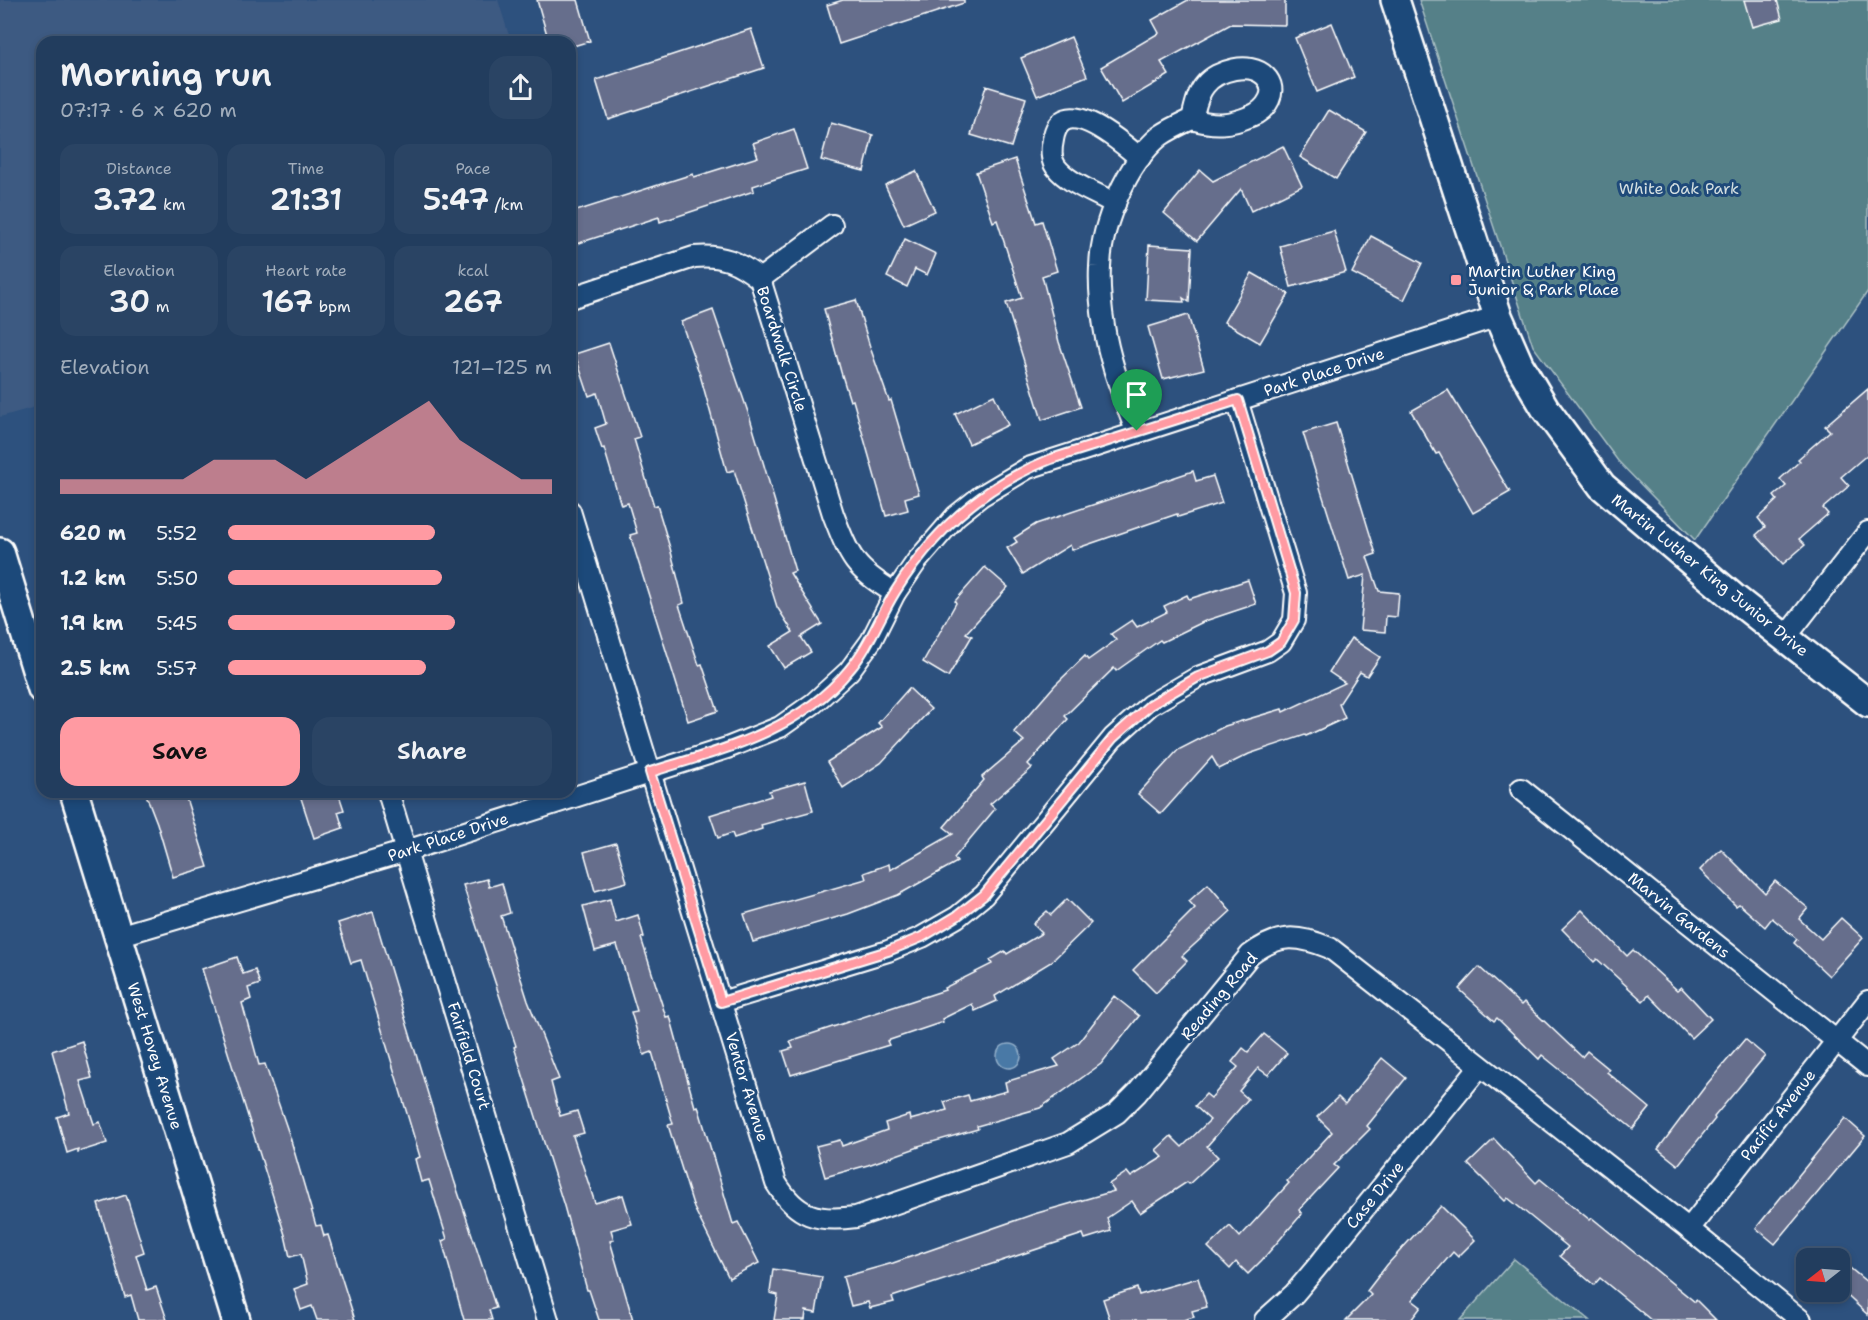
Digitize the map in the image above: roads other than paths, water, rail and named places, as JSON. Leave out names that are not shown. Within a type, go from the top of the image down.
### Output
[{"type":"main road","name":"Martin Luther King Junior Drive","points":[[1395,0],[1498,316],[1519,364],[1545,408],[1602,486],[1658,536],[1868,703]]},
{"type":"main road","points":[[0,552],[36,669]]},
{"type":"main road","name":"West Hovey Avenue","points":[[76,798],[236,1320]]},
{"type":"street","points":[[1137,431],[1117,377],[1104,328],[1100,265],[1115,204],[1140,158],[1160,137],[1192,119]]},
{"type":"street","points":[[1115,204],[1064,175],[1054,165],[1053,139],[1059,125],[1068,120],[1082,120],[1097,124],[1140,158]]},
{"type":"street","points":[[760,279],[832,225]]},
{"type":"street","name":"Boardwalk Circle","points":[[576,296],[694,257],[711,255],[725,257],[743,265],[760,279],[833,514],[846,546],[855,563],[869,578],[895,593]]},
{"type":"street","name":"Park Place Drive","points":[[576,796],[728,748],[780,727],[814,703],[849,671],[871,641],[895,593],[938,535],[956,516],[981,496],[1028,468],[1498,316]]},
{"type":"street","points":[[721,1002],[888,951],[922,937],[957,916],[984,895],[1113,738],[1150,705],[1198,677],[1268,651],[1281,642],[1294,620],[1296,593],[1238,400]]},
{"type":"street","points":[[576,532],[650,772]]},
{"type":"street","points":[[1785,638],[1868,532]]},
{"type":"street","name":"Ventor Avenue","points":[[650,772],[776,1183],[797,1210],[809,1216]]},
{"type":"street","name":"Marvin Gardens","points":[[1521,789],[1868,1066]]},
{"type":"street","name":"Fairfield Court","points":[[390,798],[548,1320]]},
{"type":"street","name":"Park Place Drive","points":[[118,936],[406,851],[570,798]]},
{"type":"street","name":"Reading Road","points":[[809,1216],[836,1220],[856,1217],[1068,1143],[1117,1113],[1181,1041],[1250,955],[1269,942],[1284,938],[1310,940],[1330,948],[1689,1229],[1801,1320]]},
{"type":"street","name":"Pacific Avenue","points":[[1689,1229],[1868,1001]]},
{"type":"street","name":"Case Drive","points":[[1265,1320],[1316,1268],[1480,1066]]},
{"type":"place","name":"Martin Luther King Junior & Park Place","points":[[1456,280]]},
{"type":"park label","name":"White Oak Park","points":[[1679,188]]}]
